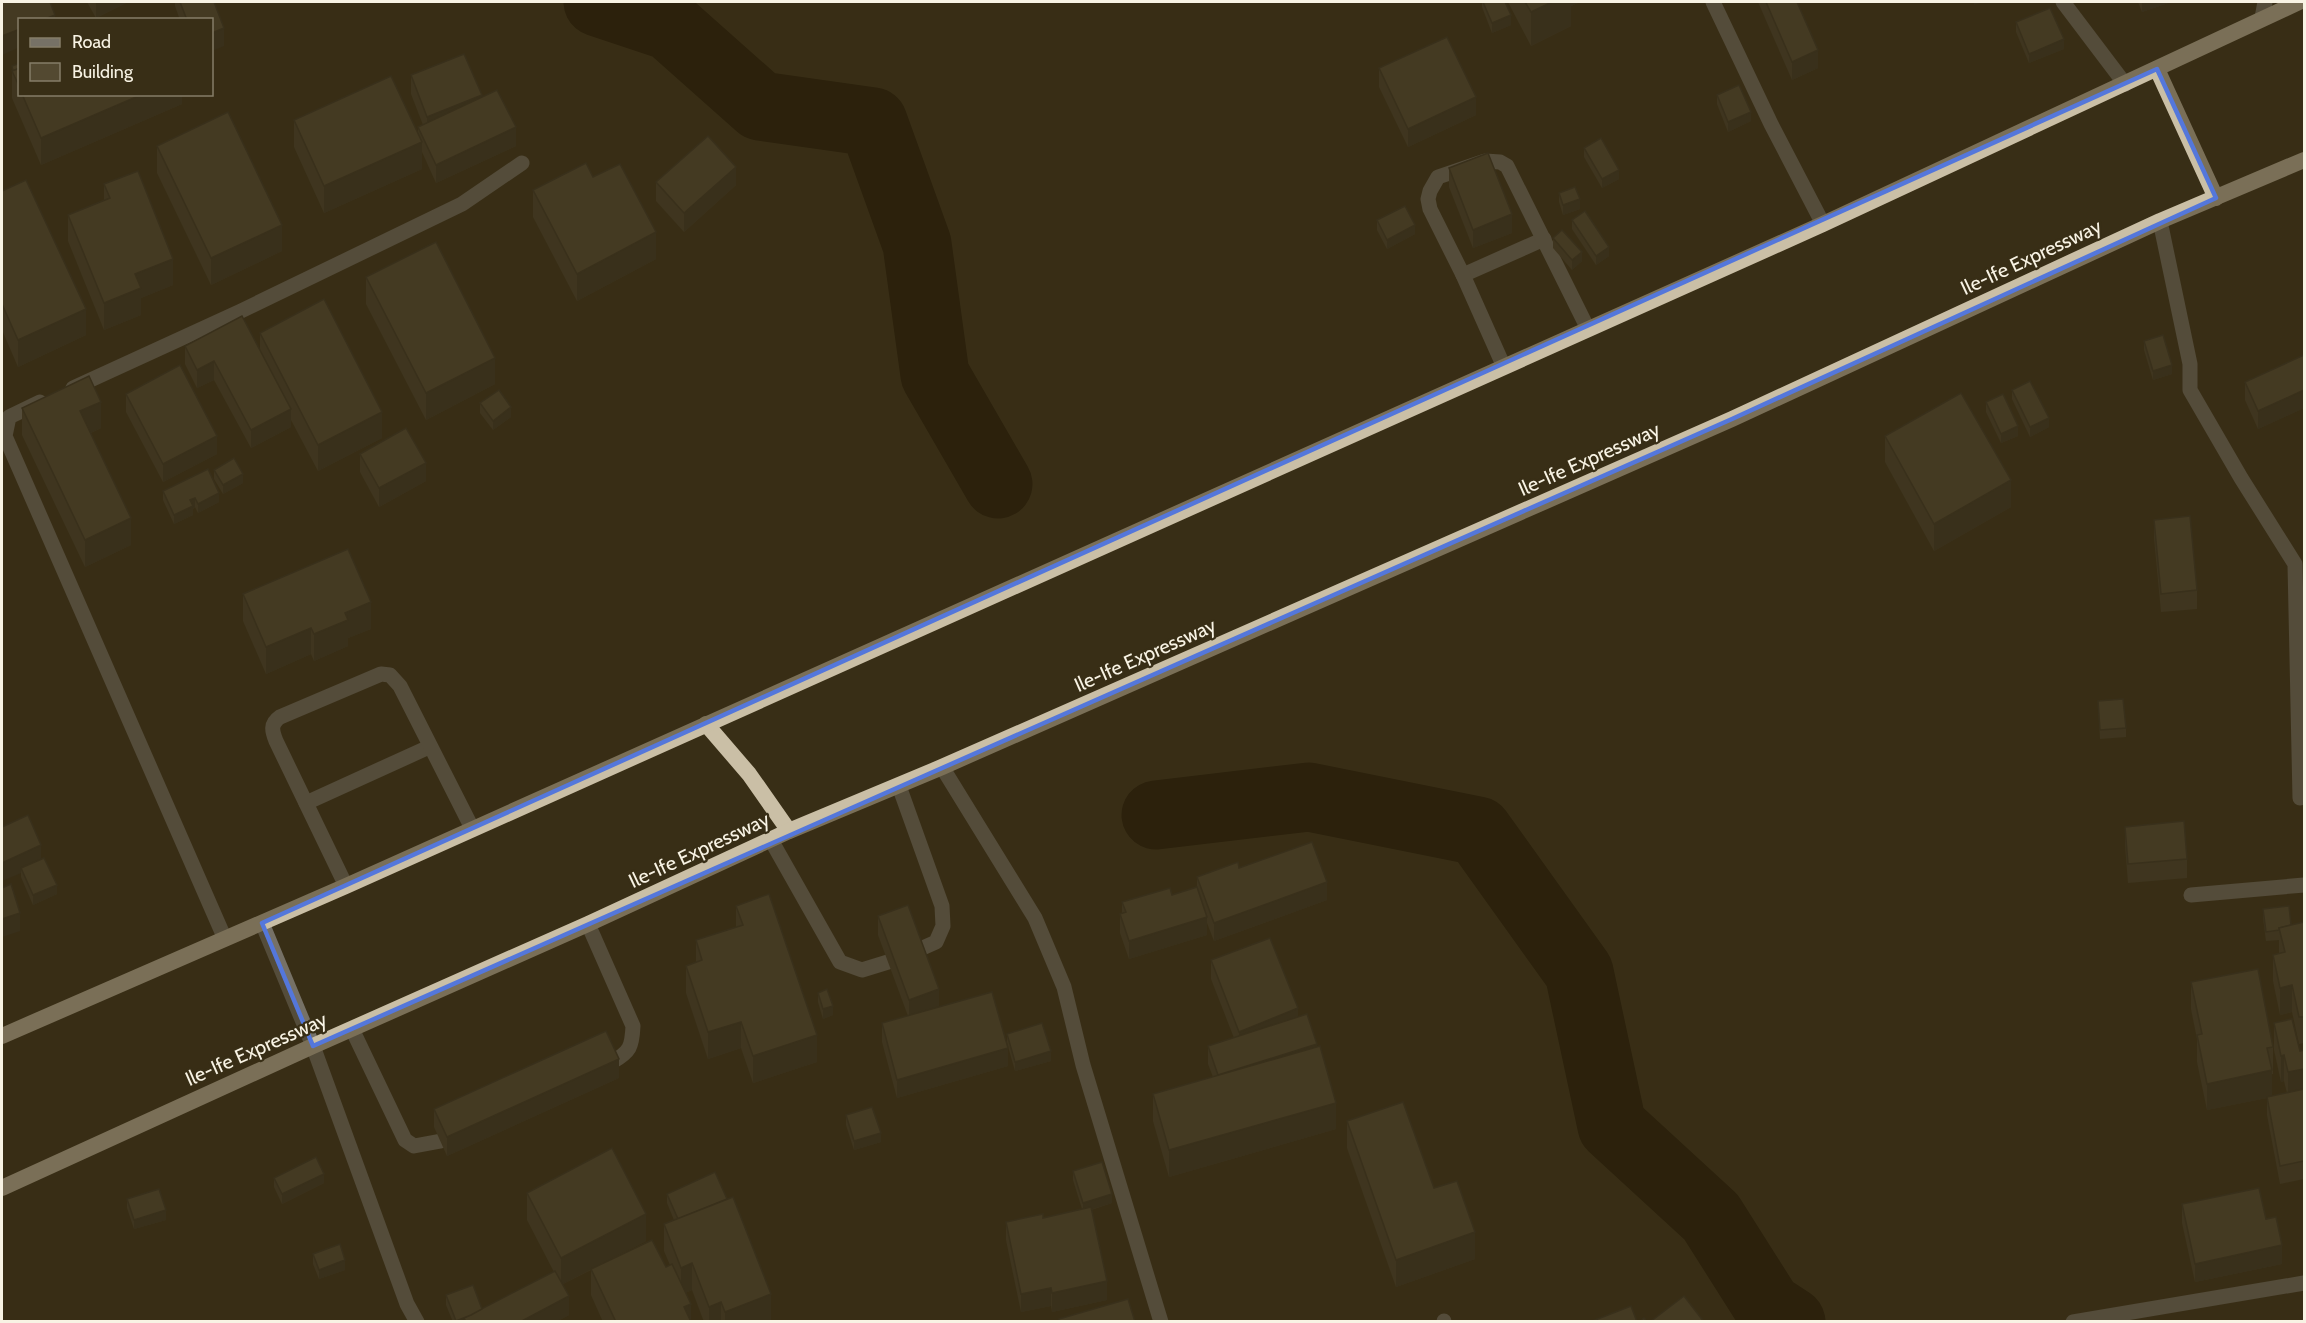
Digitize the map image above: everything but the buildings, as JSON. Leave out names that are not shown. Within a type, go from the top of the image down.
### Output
[{"type":"highway","points":[[2,1036],[346,886],[471,828],[1823,224],[2157,69],[2264,10],[2299,2]]},
{"type":"highway","points":[[2157,69],[2216,198]]},
{"type":"highway","name":"Ile-Ife Expressway","points":[[2,1188],[789,831],[899,786],[1732,419],[2160,221],[2304,160]]},
{"type":"highway","points":[[706,724],[749,774],[789,831]]},
{"type":"street","points":[[1713,2],[1771,124],[1823,224]]},
{"type":"street","points":[[2063,2],[2125,84]]},
{"type":"street","points":[[1504,367],[1463,275],[1430,209],[1430,191],[1438,177],[1485,161],[1500,162],[1507,166],[1588,329]]},
{"type":"street","points":[[225,939],[5,436],[9,417],[241,311],[462,204],[522,163]]},
{"type":"street","points":[[2160,221],[2190,364],[2190,390],[2241,478],[2295,564],[2300,798]]},
{"type":"street","points":[[1463,275],[1544,239]]},
{"type":"street","points":[[346,886],[272,731],[273,724],[280,717],[381,674],[390,675],[400,686],[471,828]]},
{"type":"street","points":[[306,803],[429,747]]},
{"type":"street","points":[[942,767],[1035,918],[1064,987],[1083,1065],[1161,1322]]},
{"type":"street","points":[[899,786],[942,906],[943,926],[936,942],[918,950]]},
{"type":"street","points":[[771,840],[840,962],[862,970],[888,962]]},
{"type":"street","points":[[2191,895],[2304,885]]},
{"type":"street","points":[[262,923],[313,1046],[407,1304],[417,1322]]},
{"type":"street","points":[[588,924],[633,1026],[632,1043],[626,1054],[612,1062]]},
{"type":"street","points":[[352,1029],[405,1140],[414,1146],[441,1142]]},
{"type":"street","points":[[2073,1322],[2304,1283]]},
{"type":"highlighted area","points":[[2157,69],[2216,198],[1732,419],[313,1046],[262,923]]},
{"type":"waterway","points":[[598,2],[670,26],[760,106],[873,122],[917,244],[935,375],[998,484]]},
{"type":"waterway","points":[[1156,815],[1309,797],[1478,831],[1579,972],[1612,1126],[1711,1217],[1768,1307],[1791,1322]]}]
